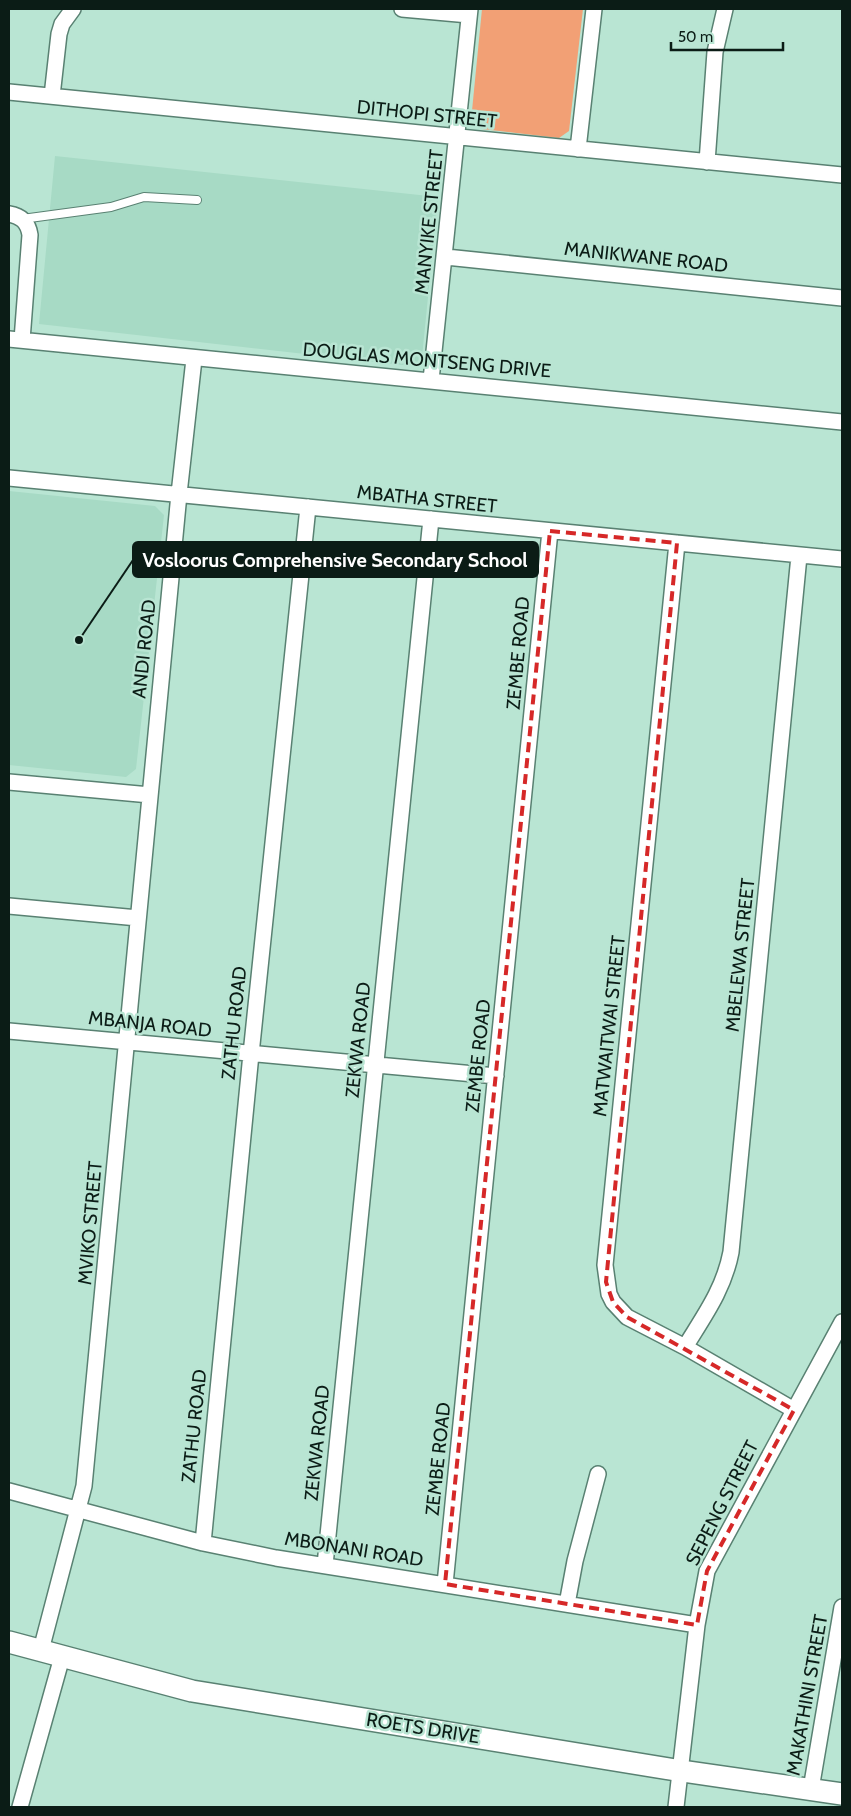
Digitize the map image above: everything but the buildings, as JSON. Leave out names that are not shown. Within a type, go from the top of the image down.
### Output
[{"type":"street","points":[[52,96],[59,34],[62,24],[72,9]]},
{"type":"street","points":[[402,9],[470,12]]},
{"type":"street","points":[[578,149],[594,9]]},
{"type":"street","points":[[707,162],[715,52],[726,9]]},
{"type":"street","name":"MANYIKE STREET","points":[[432,380],[470,12]]},
{"type":"street","name":"DITHOPI STREET","points":[[9,92],[842,175]]},
{"type":"street","points":[[15,216],[29,227],[31,244],[15,340]]},
{"type":"street","name":"MANIKWANE ROAD","points":[[446,257],[842,298]]},
{"type":"street","name":"DOUGLAS MONTSENG DRIVE","points":[[15,340],[842,422]]},
{"type":"street","name":"ANDI ROAD","points":[[150,795],[194,359]]},
{"type":"street","name":"MBATHA STREET","points":[[9,478],[842,559]]},
{"type":"street","name":"ZATHU ROAD","points":[[203,1543],[250,1054],[308,507]]},
{"type":"street","name":"ZEKWA ROAD","points":[[325,1565],[431,519]]},
{"type":"street","name":"ZEMBE ROAD","points":[[446,1584],[550,531]]},
{"type":"street","name":"MATWAITWAI STREET","points":[[677,543],[605,1265],[609,1294],[619,1310],[627,1317],[685,1347],[794,1410]]},
{"type":"street","name":"MBELEWA STREET","points":[[685,1347],[717,1296],[728,1270],[732,1246],[799,556]]},
{"type":"street","points":[[9,782],[150,795]]},
{"type":"street","name":"MVIKO STREET","points":[[41,1650],[84,1486],[150,795]]},
{"type":"street","points":[[9,906],[138,918]]},
{"type":"street","name":"MBANJA ROAD","points":[[9,1031],[496,1076]]},
{"type":"street","name":"SEPENG STREET","points":[[676,1807],[682,1771],[697,1625],[707,1571],[842,1322]]},
{"type":"street","points":[[567,1604],[598,1474]]},
{"type":"street","name":"MBONANI ROAD","points":[[9,1491],[203,1543],[325,1565],[697,1625]]},
{"type":"street","name":"MAKATHINI STREET","points":[[811,1789],[838,1653],[842,1607]]},
{"type":"street","name":"ROETS DRIVE","points":[[9,1642],[192,1691],[682,1771],[842,1794]]},
{"type":"street","points":[[20,1807],[62,1657]]},
{"type":"lane","points":[[15,216],[111,207],[144,197],[197,200]]},
{"type":"highlighted area","points":[[550,531],[677,543],[606,1282],[613,1302],[627,1317],[794,1410],[707,1571],[697,1625],[445,1584]]},
{"type":"shaded area","points":[[482,9],[583,9],[569,131],[559,138],[482,129],[471,121]]},
{"type":"shaded area","points":[[55,156],[438,197],[421,367],[39,324]]},
{"type":"shaded area","points":[[9,491],[155,506],[164,515],[136,769],[126,777],[9,765]]},
{"type":"place","name":"Vosloorus Comprehensive Secondary School","points":[[79,640]]}]
